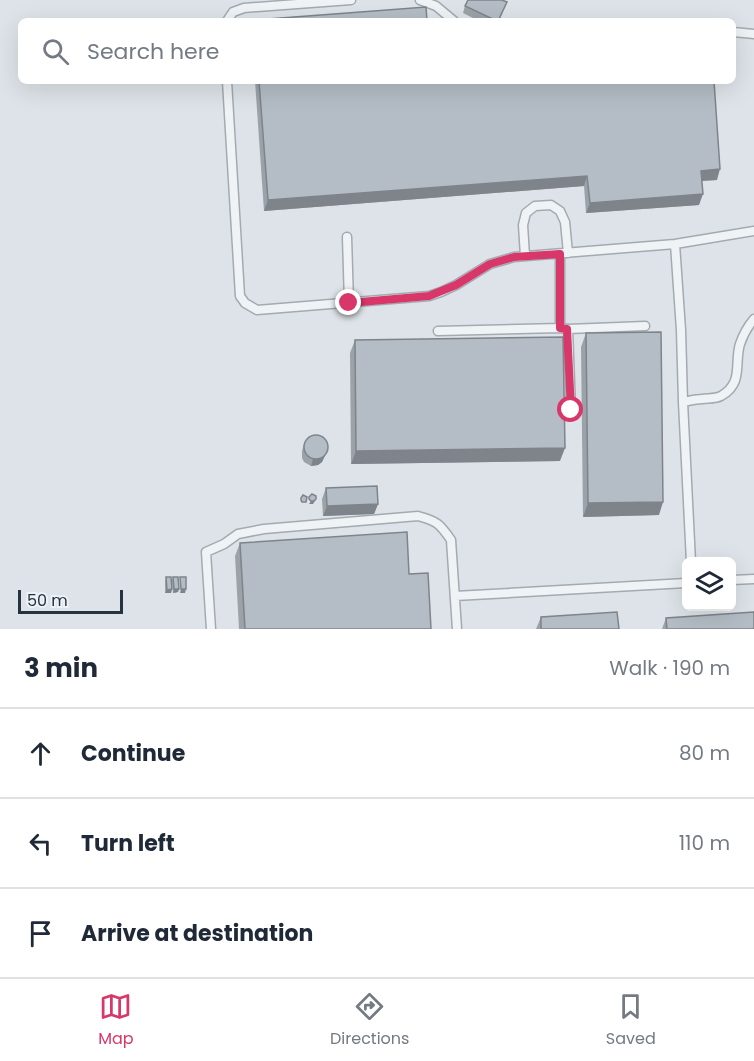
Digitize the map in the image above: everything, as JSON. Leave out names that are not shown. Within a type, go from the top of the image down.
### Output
[{"type":"lane","points":[[229,18],[233,12],[244,8],[351,0]]},
{"type":"lane","points":[[420,0],[436,6],[450,18]]},
{"type":"lane","points":[[736,32],[754,34]]},
{"type":"lane","points":[[227,84],[240,296],[245,303],[257,310],[429,296],[456,285],[490,264],[514,257],[675,244],[754,231]]},
{"type":"lane","points":[[525,256],[523,225],[526,213],[535,206],[551,206],[560,211],[565,222],[563,329],[571,410]]},
{"type":"lane","points":[[347,237],[349,303]]},
{"type":"lane","points":[[675,244],[691,557]]},
{"type":"lane","points":[[683,402],[713,398],[722,395],[732,387],[738,374],[740,346],[754,319]]},
{"type":"lane","points":[[438,331],[645,326]]},
{"type":"lane","points":[[211,629],[206,552],[224,544],[237,534],[264,529],[418,516],[433,520],[451,540],[457,629]]},
{"type":"lane","points":[[736,580],[754,579]]},
{"type":"lane","points":[[455,596],[682,583]]},
{"type":"building","points":[[468,0],[507,2],[499,18],[491,18],[465,6]]},
{"type":"building","points":[[426,7],[427,18],[281,18]]},
{"type":"building","points":[[259,84],[714,84],[720,169],[701,171],[703,194],[590,203],[587,176],[268,200]]},
{"type":"building","points":[[661,332],[663,502],[588,503],[586,333]]},
{"type":"building","points":[[563,337],[565,448],[356,451],[355,340]]},
{"type":"building","points":[[316,435],[324,439],[328,447],[324,455],[316,459],[308,455],[304,447],[308,439]]},
{"type":"building","points":[[377,486],[378,504],[327,506],[326,488]]},
{"type":"building","points":[[312,494],[316,496],[314,501],[309,499]]},
{"type":"building","points":[[303,495],[307,497],[306,502],[301,500]]},
{"type":"building","points":[[407,532],[409,574],[428,573],[431,629],[245,629],[240,543]]},
{"type":"building","points":[[166,577],[171,577],[172,589],[167,590]]},
{"type":"building","points":[[173,577],[178,577],[179,589],[174,589]]},
{"type":"building","points":[[180,577],[186,577],[186,589],[181,589]]},
{"type":"building","points":[[617,612],[619,629],[541,629],[541,617]]},
{"type":"building","points":[[754,612],[754,629],[667,629],[666,618]]},
{"type":"route","points":[[349,303],[429,296],[456,285],[490,264],[514,257],[560,254],[560,328],[567,329],[571,410]]}]
